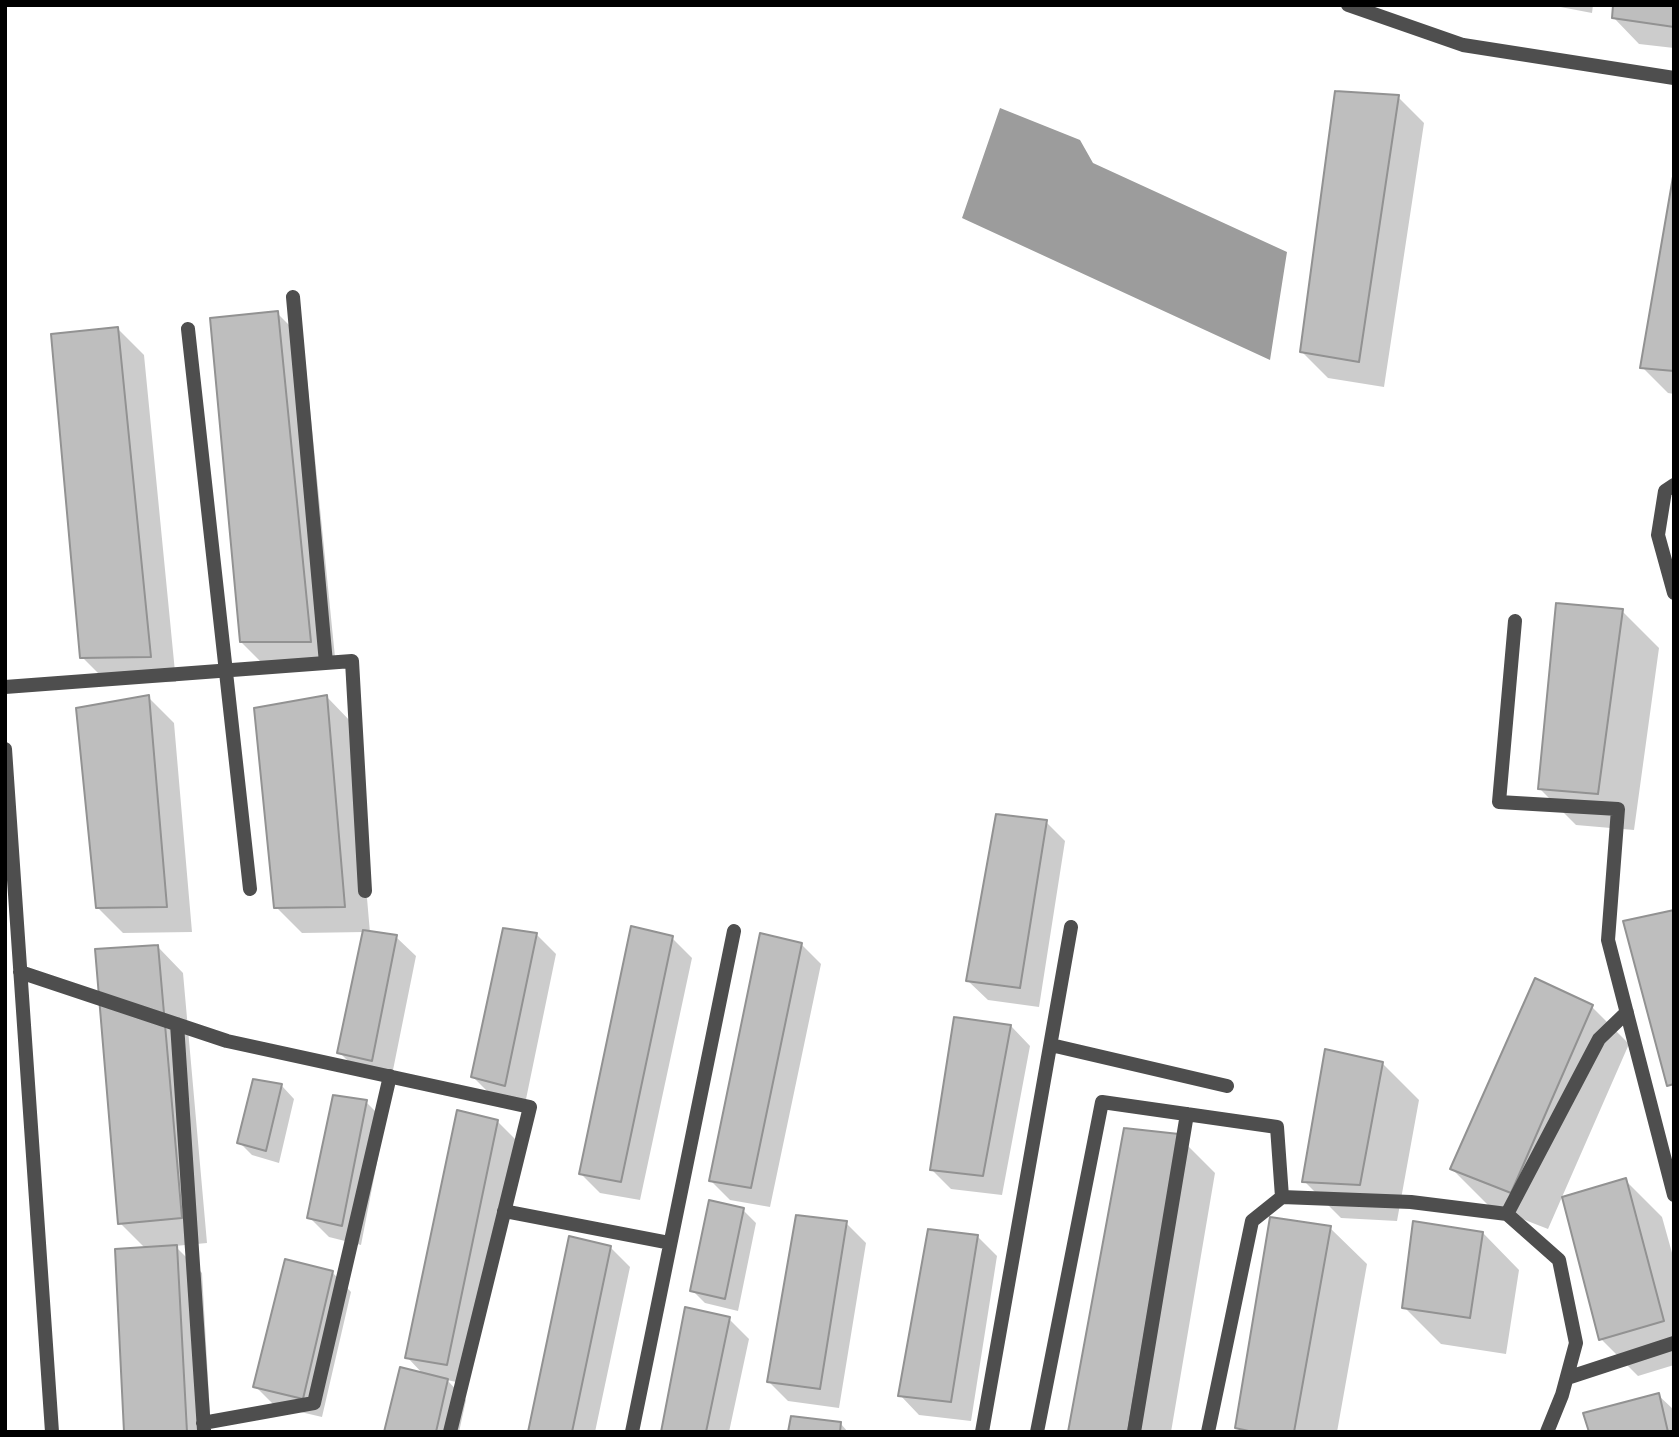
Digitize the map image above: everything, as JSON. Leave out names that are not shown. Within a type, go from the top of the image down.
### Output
[{"type":"street","points":[[1348,5],[1463,45],[1674,78]]},
{"type":"street","points":[[293,297],[326,663]]},
{"type":"street","points":[[188,329],[250,889]]},
{"type":"street","points":[[1674,485],[1665,491],[1658,535],[1674,593]]},
{"type":"street","points":[[1514,621],[1499,802],[1618,809],[1608,940],[1674,1195]]},
{"type":"street","points":[[5,687],[352,660],[365,891]]},
{"type":"street","points":[[5,749],[52,1432]]},
{"type":"street","points":[[982,1432],[1071,927]]},
{"type":"street","points":[[632,1432],[734,931]]},
{"type":"street","points":[[20,972],[227,1041],[530,1107],[450,1432]]},
{"type":"street","points":[[1507,1214],[1599,1039],[1627,1012]]},
{"type":"street","points":[[177,1024],[204,1427],[314,1404],[390,1076]]},
{"type":"street","points":[[1051,1045],[1227,1086]]},
{"type":"street","points":[[1037,1432],[1102,1102],[1277,1127],[1282,1197]]},
{"type":"street","points":[[1134,1432],[1187,1114]]},
{"type":"street","points":[[1208,1432],[1252,1221],[1282,1197],[1411,1202],[1507,1214],[1559,1260],[1576,1343],[1567,1378],[1547,1432]]},
{"type":"street","points":[[505,1211],[670,1243]]},
{"type":"street","points":[[1567,1378],[1674,1343]]},
{"type":"shaded area","points":[[1000,108],[1080,140],[1093,163],[1287,252],[1270,360],[962,218]]},
{"type":"building","points":[[1613,5],[1674,5],[1674,27],[1612,18]]},
{"type":"building","points":[[1335,91],[1399,95],[1359,362],[1300,352]]},
{"type":"building","points":[[1674,171],[1674,371],[1640,368]]},
{"type":"building","points":[[278,311],[311,642],[240,642],[210,318]]},
{"type":"building","points":[[118,327],[151,657],[80,658],[51,334]]},
{"type":"building","points":[[1556,603],[1623,609],[1598,794],[1538,789]]},
{"type":"building","points":[[149,695],[167,907],[96,908],[76,708]]},
{"type":"building","points":[[327,695],[345,907],[274,908],[254,708]]},
{"type":"building","points":[[996,814],[1047,820],[1020,988],[966,981]]},
{"type":"building","points":[[1674,910],[1674,1084],[1667,1086],[1623,921]]},
{"type":"building","points":[[631,926],[673,936],[621,1182],[579,1174]]},
{"type":"building","points":[[503,928],[537,933],[505,1086],[471,1077]]},
{"type":"building","points":[[363,930],[397,935],[372,1061],[337,1053]]},
{"type":"building","points":[[760,933],[802,943],[751,1188],[709,1181]]},
{"type":"building","points":[[158,945],[182,1218],[118,1224],[95,949]]},
{"type":"building","points":[[1535,978],[1593,1005],[1511,1193],[1450,1169]]},
{"type":"building","points":[[954,1017],[1011,1025],[983,1176],[930,1170]]},
{"type":"building","points":[[1325,1049],[1383,1062],[1360,1185],[1302,1182]]},
{"type":"building","points":[[253,1079],[282,1084],[266,1151],[237,1143]]},
{"type":"building","points":[[333,1095],[367,1100],[342,1226],[307,1218]]},
{"type":"building","points":[[457,1110],[498,1120],[447,1365],[405,1358]]},
{"type":"building","points":[[1124,1128],[1179,1134],[1128,1432],[1068,1432]]},
{"type":"building","points":[[1626,1178],[1664,1321],[1599,1340],[1562,1197]]},
{"type":"building","points":[[709,1200],[744,1208],[725,1299],[690,1291]]},
{"type":"building","points":[[796,1215],[847,1221],[820,1389],[767,1382]]},
{"type":"building","points":[[1270,1217],[1331,1226],[1294,1432],[1253,1432],[1235,1428]]},
{"type":"building","points":[[1413,1221],[1483,1232],[1470,1318],[1402,1308]]},
{"type":"building","points":[[928,1229],[978,1235],[951,1402],[898,1396]]},
{"type":"building","points":[[569,1236],[611,1246],[572,1432],[528,1432]]},
{"type":"building","points":[[177,1245],[187,1432],[124,1432],[115,1249]]},
{"type":"building","points":[[285,1259],[333,1271],[303,1399],[253,1387]]},
{"type":"building","points":[[685,1307],[730,1317],[706,1432],[661,1432]]},
{"type":"building","points":[[400,1367],[448,1379],[436,1432],[384,1432]]},
{"type":"building","points":[[1659,1393],[1668,1432],[1589,1432],[1583,1413]]},
{"type":"building","points":[[791,1416],[841,1422],[840,1432],[788,1432]]}]
